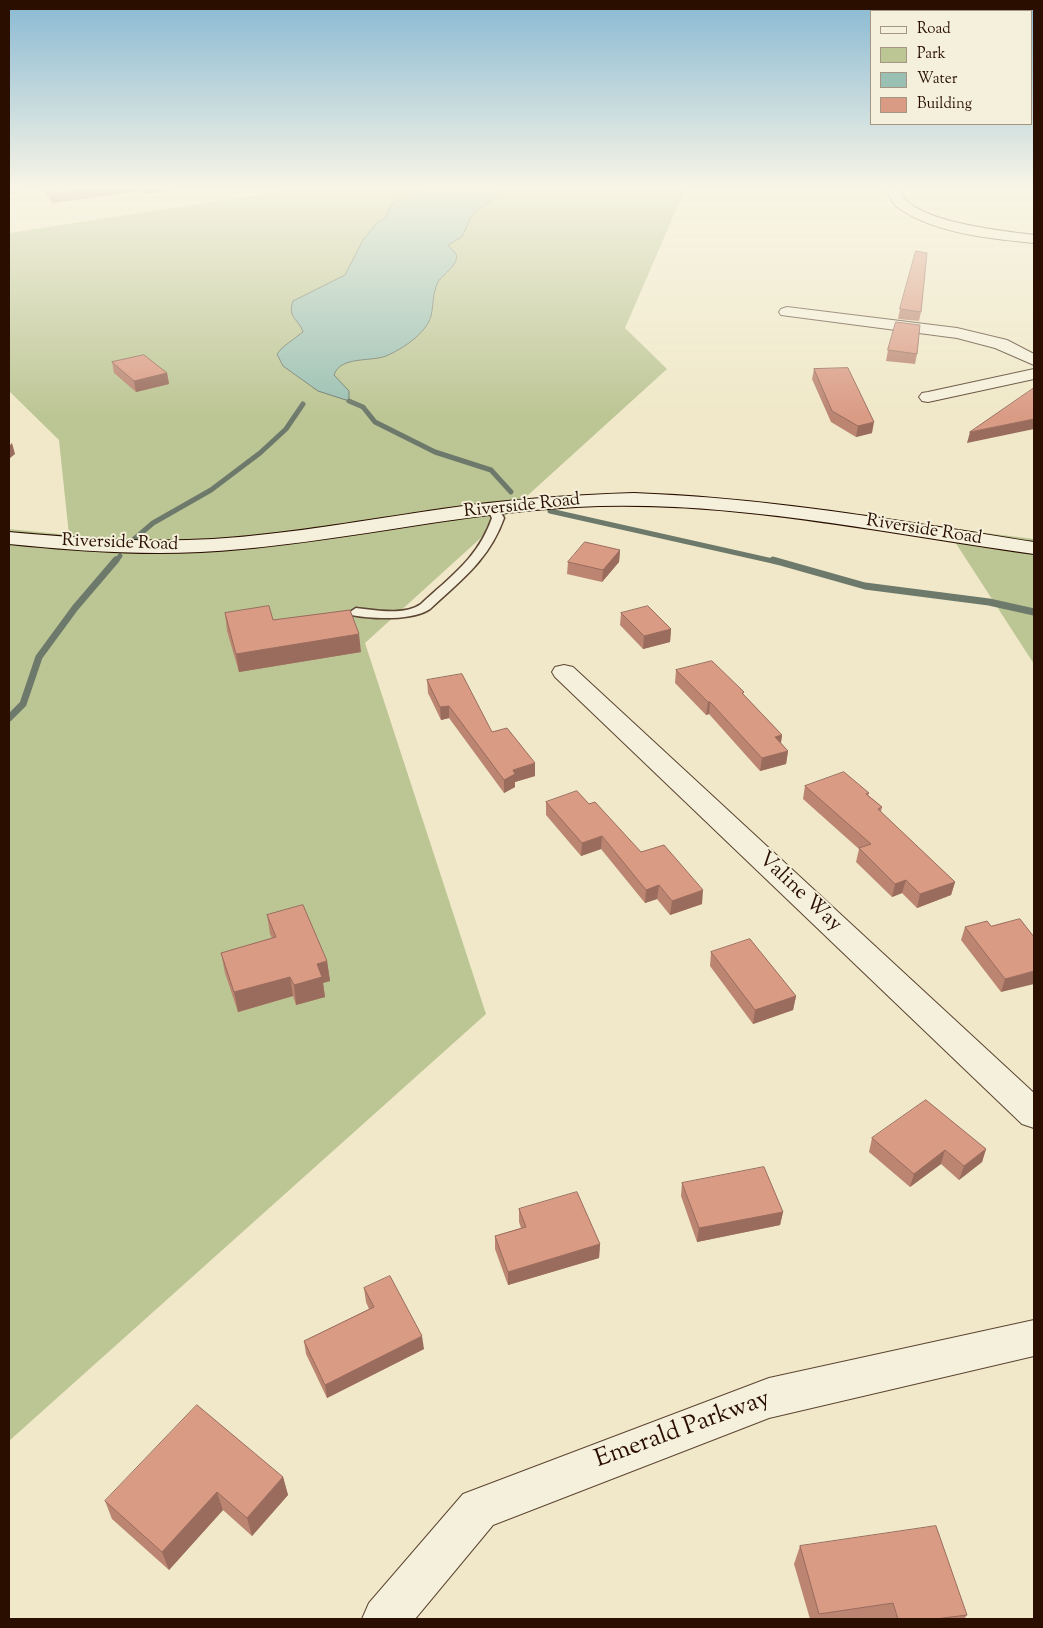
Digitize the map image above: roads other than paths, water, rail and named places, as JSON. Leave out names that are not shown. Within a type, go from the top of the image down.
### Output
[{"type":"street","points":[[787,312],[957,333],[1000,344],[1034,360]]},
{"type":"street","points":[[928,397],[1034,374]]},
{"type":"street","name":"Riverside Road","points":[[9,538],[112,547],[198,546],[242,543],[492,508],[577,501],[651,499],[734,504],[840,518],[1034,548]]},
{"type":"street","name":"Valine Way","points":[[564,672],[1034,1114]]},
{"type":"street","name":"Emerald Parkway","points":[[385,1619],[478,1509],[769,1398],[1034,1338]]},
{"type":"lane","points":[[356,612],[378,614],[419,611],[471,566],[487,546],[498,518],[492,508]]},
{"type":"water","points":[[350,265],[453,265],[438,282],[431,316],[419,335],[386,356],[349,362],[337,369],[334,375],[349,391],[349,401],[318,391],[283,366],[277,354],[303,332],[292,315],[293,301],[345,275]]},
{"type":"waterway","points":[[349,401],[363,407],[375,422],[435,452],[491,470],[511,492]]},
{"type":"waterway","points":[[132,541],[153,523],[211,490],[260,453],[286,429],[303,404]]},
{"type":"waterway","points":[[550,511],[777,562]]},
{"type":"waterway","points":[[115,562],[120,556]]},
{"type":"waterway","points":[[9,718],[23,704],[39,657],[75,608],[116,560]]},
{"type":"waterway","points":[[773,560],[865,586],[989,602],[1034,612]]}]
